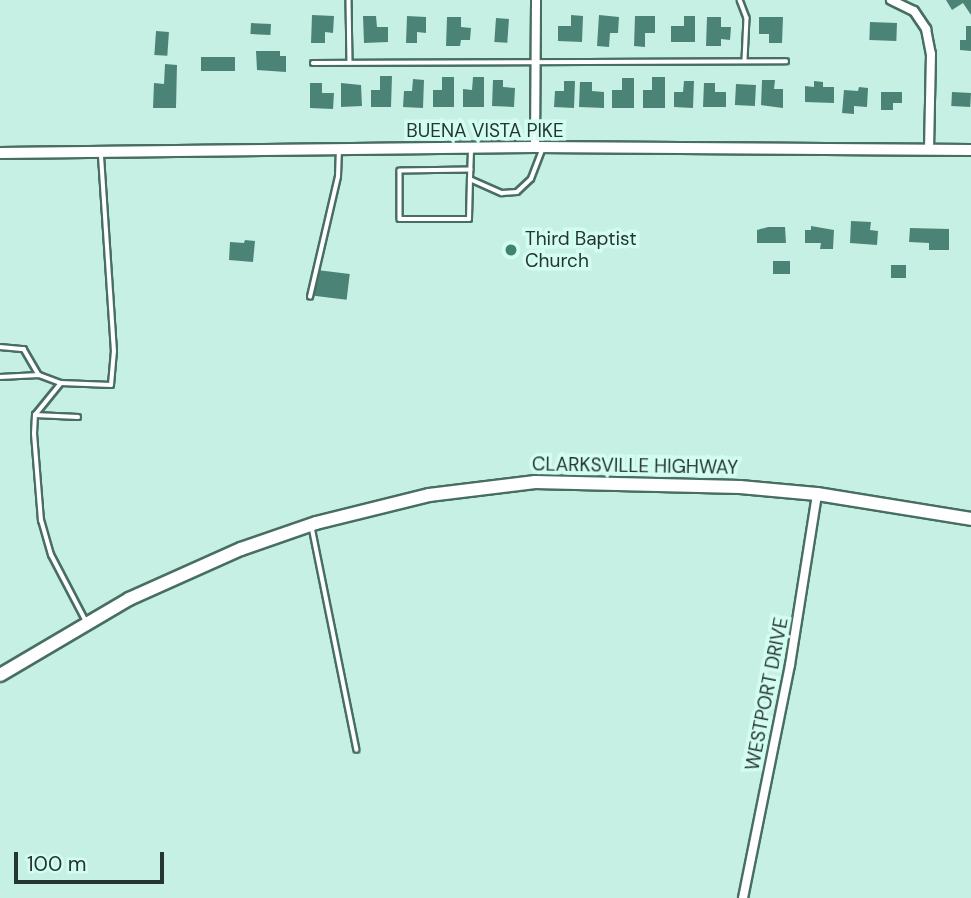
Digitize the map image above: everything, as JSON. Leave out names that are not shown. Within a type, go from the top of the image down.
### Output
[{"type":"main road","name":"BUENA VISTA PIKE","points":[[0,153],[539,147],[971,150]]},
{"type":"main road","name":"CLARKSVILLE HIGHWAY","points":[[0,676],[129,600],[241,549],[312,525],[429,495],[535,482],[740,487],[817,494],[971,519]]},
{"type":"street","points":[[536,0],[539,147]]},
{"type":"street","points":[[891,0],[914,10],[926,29],[931,54],[929,150]]},
{"type":"street","name":"WESTPORT DRIVE","points":[[743,898],[790,665],[817,494]]},
{"type":"lane","points":[[349,0],[350,62]]},
{"type":"lane","points":[[740,0],[747,18],[745,61]]},
{"type":"lane","points":[[313,63],[786,61]]},
{"type":"lane","points":[[470,178],[502,193],[517,192],[531,179],[539,147]]},
{"type":"lane","points":[[471,148],[471,170],[469,219],[400,219],[400,172],[471,170]]},
{"type":"lane","points":[[310,298],[338,177],[339,149]]},
{"type":"lane","points":[[0,377],[39,375],[61,383],[111,385],[114,352],[100,152]]},
{"type":"lane","points":[[0,346],[24,349],[39,375]]},
{"type":"lane","points":[[61,383],[35,415],[36,484],[41,521],[51,555],[87,623]]},
{"type":"lane","points":[[35,415],[78,417]]},
{"type":"lane","points":[[312,525],[357,750]]},
{"type":"building","points":[[946,0],[971,0],[971,15],[963,3],[952,10]]},
{"type":"building","points":[[312,15],[334,16],[333,33],[325,32],[325,43],[311,43]]},
{"type":"building","points":[[571,15],[583,16],[582,42],[558,41],[558,26],[571,26]]},
{"type":"building","points":[[599,15],[619,17],[618,33],[610,33],[609,47],[597,46]]},
{"type":"building","points":[[363,16],[376,16],[377,27],[388,27],[388,42],[364,43]]},
{"type":"building","points":[[407,16],[426,17],[426,33],[417,32],[417,43],[406,43]]},
{"type":"building","points":[[635,16],[655,16],[655,33],[645,33],[645,47],[634,46]]},
{"type":"building","points":[[684,16],[695,16],[695,42],[671,42],[671,26],[684,26]]},
{"type":"building","points":[[447,17],[461,17],[461,27],[471,28],[470,40],[461,40],[460,46],[446,46]]},
{"type":"building","points":[[707,17],[721,17],[721,27],[731,27],[730,40],[721,39],[721,46],[706,46]]},
{"type":"building","points":[[759,17],[783,17],[782,43],[769,43],[769,34],[759,34]]},
{"type":"building","points":[[496,18],[509,19],[507,43],[494,42]]},
{"type":"building","points":[[870,22],[897,23],[896,41],[869,40]]},
{"type":"building","points":[[251,23],[271,24],[270,35],[250,34]]},
{"type":"building","points":[[966,26],[971,26],[971,51],[960,50],[960,40],[966,40]]},
{"type":"building","points":[[156,31],[169,32],[167,56],[154,55]]},
{"type":"building","points":[[256,51],[280,51],[280,56],[286,56],[286,72],[257,70]]},
{"type":"building","points":[[201,57],[235,57],[235,71],[201,71]]},
{"type":"building","points":[[165,64],[177,65],[176,108],[153,108],[154,83],[164,84]]},
{"type":"building","points":[[380,76],[392,76],[391,107],[371,107],[371,90],[380,90]]},
{"type":"building","points":[[442,77],[454,77],[454,107],[433,107],[433,90],[442,90]]},
{"type":"building","points":[[473,77],[484,77],[484,107],[463,107],[463,89],[472,90]]},
{"type":"building","points":[[652,77],[665,77],[665,108],[643,108],[643,90],[652,90]]},
{"type":"building","points":[[622,78],[634,78],[634,108],[612,108],[612,90],[622,90]]},
{"type":"building","points":[[413,79],[424,80],[423,108],[403,107],[404,91],[412,91]]},
{"type":"building","points":[[493,80],[503,80],[503,87],[515,88],[514,107],[492,106]]},
{"type":"building","points":[[762,80],[775,80],[774,89],[783,89],[783,108],[761,105]]},
{"type":"building","points":[[564,81],[575,81],[574,108],[554,107],[555,91],[564,91]]},
{"type":"building","points":[[684,81],[694,81],[693,108],[674,107],[674,92],[683,92]]},
{"type":"building","points":[[814,81],[823,82],[823,87],[834,87],[834,103],[805,102],[805,86],[814,87]]},
{"type":"building","points":[[580,82],[592,82],[592,91],[604,92],[604,108],[579,107]]},
{"type":"building","points":[[310,83],[322,83],[322,93],[334,93],[333,109],[310,108]]},
{"type":"building","points":[[341,83],[361,85],[362,106],[341,107]]},
{"type":"building","points":[[704,83],[715,83],[715,92],[726,92],[726,107],[703,107]]},
{"type":"building","points":[[736,84],[756,85],[755,106],[735,105]]},
{"type":"building","points":[[859,87],[868,88],[867,107],[854,106],[854,114],[842,113],[844,90],[858,91]]},
{"type":"building","points":[[881,92],[902,92],[902,103],[893,103],[893,110],[881,110]]},
{"type":"building","points":[[952,92],[971,93],[970,107],[951,106]]},
{"type":"building","points":[[851,221],[871,222],[870,230],[878,231],[877,245],[850,243]]},
{"type":"building","points":[[811,226],[834,230],[833,249],[820,249],[821,243],[805,243],[805,230],[811,230]]},
{"type":"building","points":[[785,227],[786,243],[757,243],[757,230]]},
{"type":"building","points":[[910,228],[949,229],[949,250],[929,250],[929,243],[909,242]]},
{"type":"building","points":[[245,240],[255,241],[253,262],[229,260],[230,242],[244,243]]},
{"type":"building","points":[[773,261],[790,261],[790,274],[773,274]]},
{"type":"building","points":[[891,265],[906,265],[906,278],[891,278]]},
{"type":"building","points":[[317,270],[350,274],[347,300],[314,296]]},
{"type":"place","name":"Third Baptist Church","points":[[511,250]]}]
